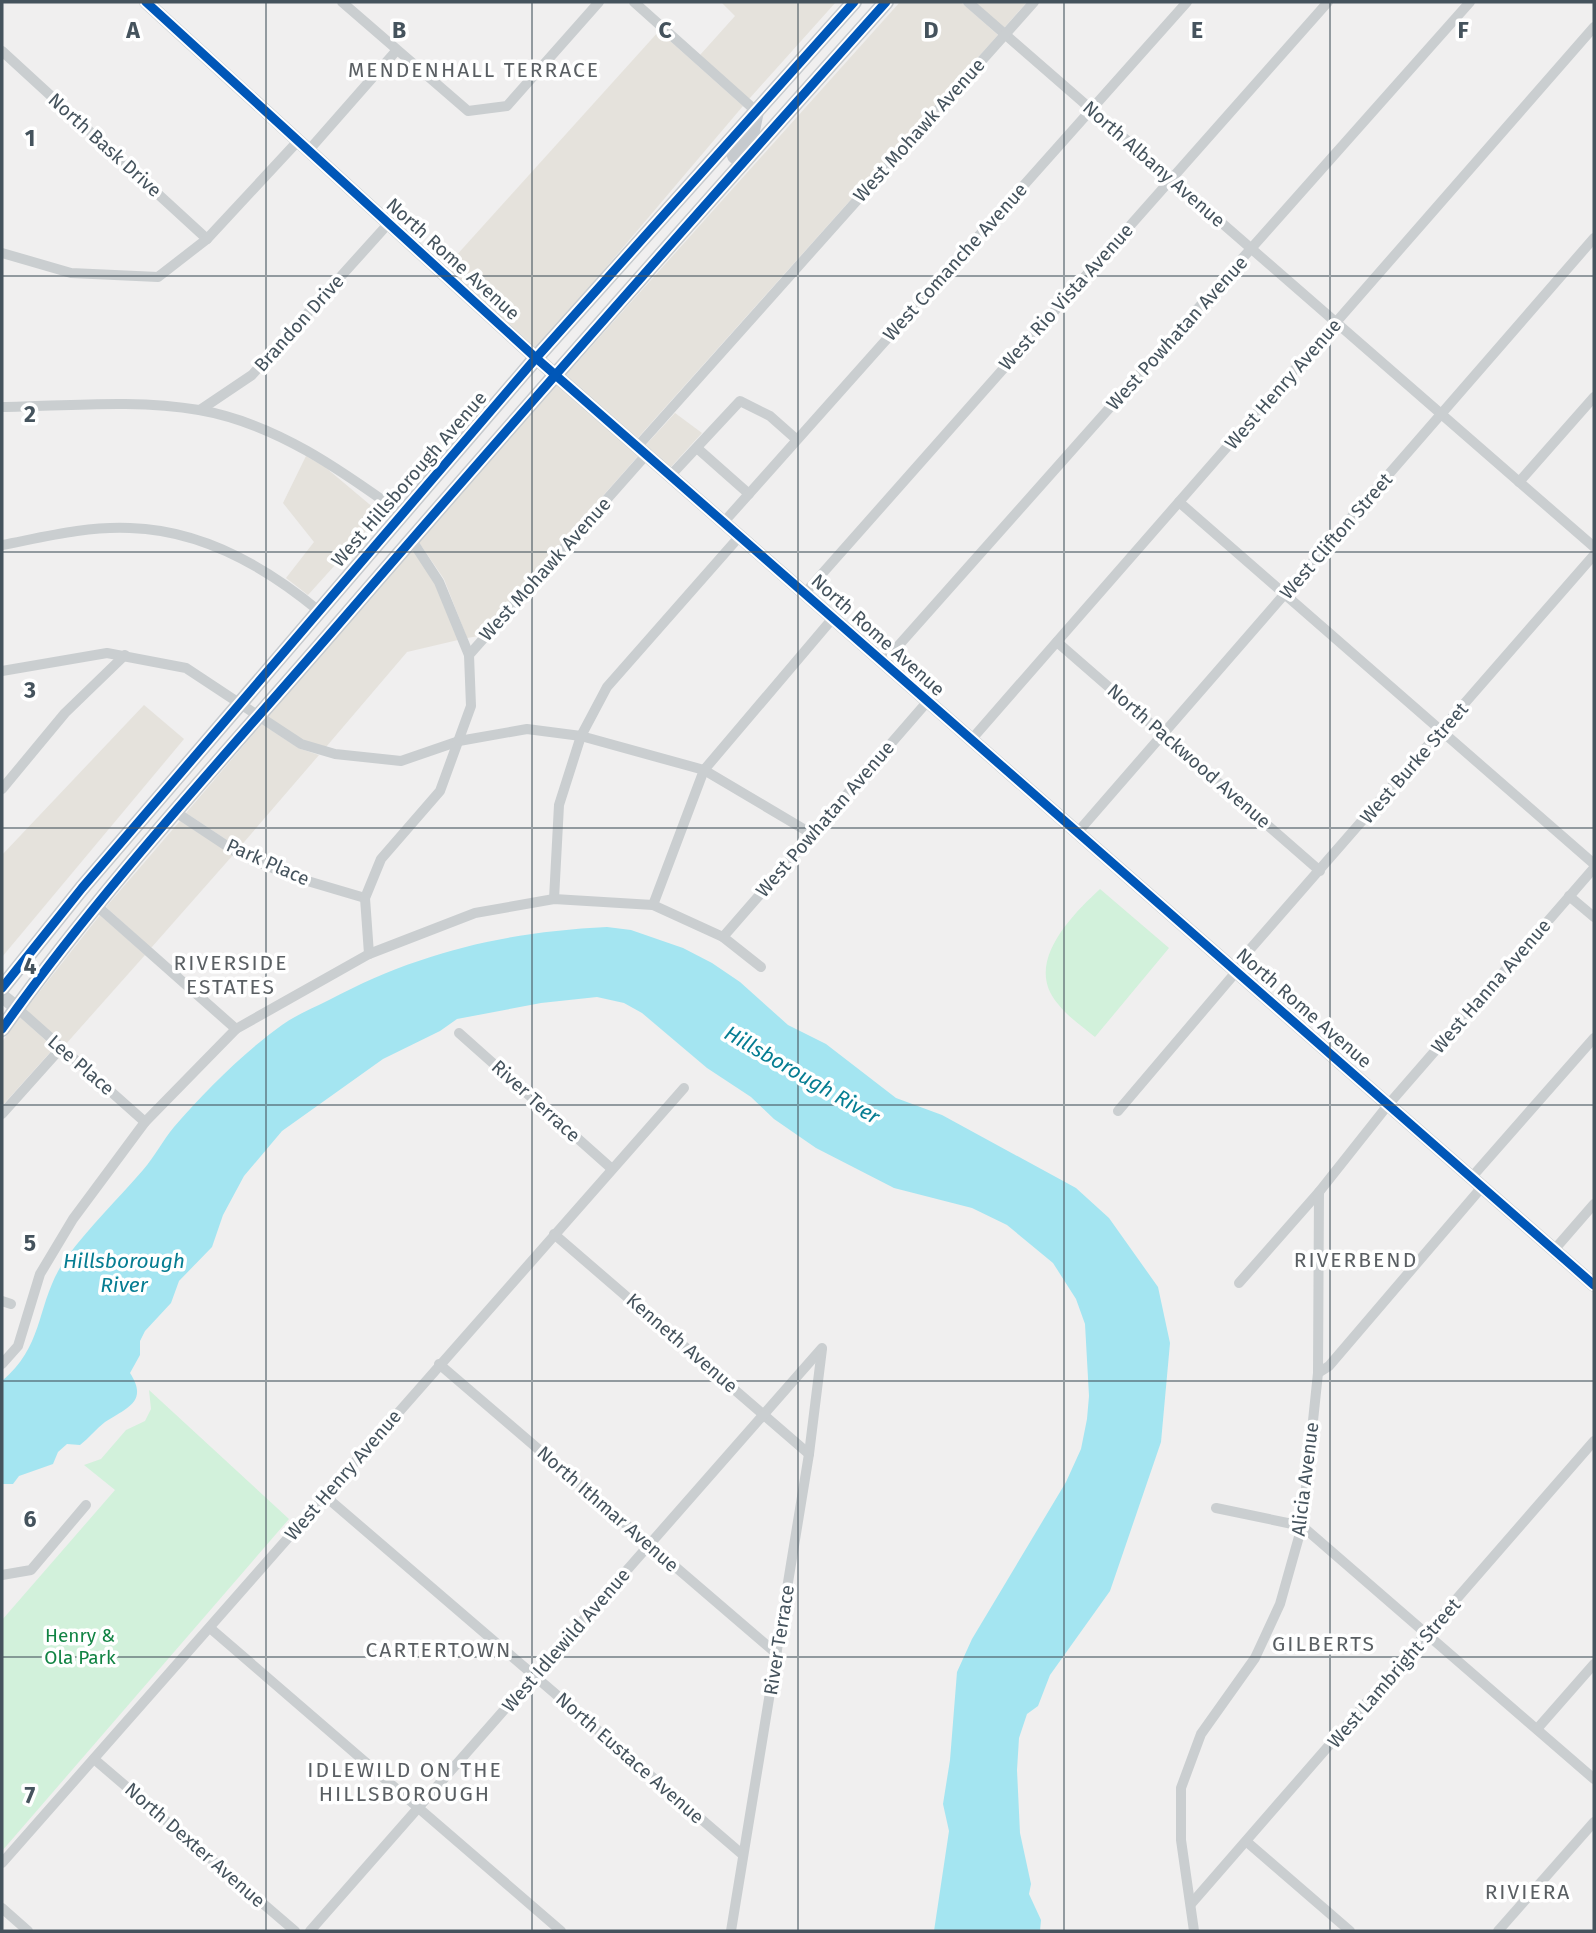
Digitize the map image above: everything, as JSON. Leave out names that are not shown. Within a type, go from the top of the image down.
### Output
[{"type":"main road","name":"West Hillsborough Avenue","points":[[2,988],[82,888],[453,454],[853,2]]},
{"type":"main road","points":[[860,31],[858,24],[874,2]]},
{"type":"main road","points":[[2,1029],[97,906],[411,539],[554,374],[886,2]]},
{"type":"main road","points":[[700,210],[713,180],[751,135],[756,111]]},
{"type":"main road","points":[[411,539],[414,521],[440,490],[453,454]]},
{"type":"main road","points":[[339,624],[343,604],[395,542],[402,514]]},
{"type":"street","name":"North Rome Avenue","points":[[146,2],[554,374],[1594,1285]]},
{"type":"street","points":[[342,2],[468,111],[507,106],[599,2]]},
{"type":"street","points":[[634,2],[756,111]]},
{"type":"street","name":"North Albany Avenue","points":[[968,2],[1594,547]]},
{"type":"street","name":"West Mohawk Avenue","points":[[369,954],[365,898],[381,859],[440,791],[471,706],[469,655],[642,451],[1034,2]]},
{"type":"street","name":"West Comanche Avenue","points":[[723,523],[1187,2]]},
{"type":"street","name":"West Rio Vista Avenue","points":[[805,593],[1328,2]]},
{"type":"street","name":"West Powhatan Avenue","points":[[883,663],[1470,2]]},
{"type":"street","name":"West Henry Avenue","points":[[971,740],[1594,27]]},
{"type":"street","name":"North Bask Drive","points":[[2,51],[207,239]]},
{"type":"street","points":[[2,253],[71,273],[158,276],[207,239],[396,51]]},
{"type":"street","name":"Brandon Drive","points":[[200,410],[252,374],[388,224]]},
{"type":"street","name":"West Clifton Street","points":[[1077,833],[1594,238]]},
{"type":"street","points":[[1519,482],[1594,397]]},
{"type":"street","points":[[670,476],[740,401],[770,416],[796,439]]},
{"type":"street","points":[[2,407],[120,404],[200,410],[296,444],[402,514]]},
{"type":"street","points":[[696,447],[749,494]]},
{"type":"street","points":[[1179,502],[1594,866]]},
{"type":"street","points":[[2,545],[102,529],[165,531],[207,542],[260,566],[319,611]]},
{"type":"street","points":[[554,899],[559,805],[581,736],[607,687],[739,537]]},
{"type":"street","points":[[411,539],[439,582],[469,655]]},
{"type":"street","name":"West Burke Street","points":[[1118,1111],[1236,972],[1238,963],[1594,555]]},
{"type":"street","points":[[653,905],[704,770],[833,618]]},
{"type":"street","name":"North Packwood Avenue","points":[[1056,642],[1320,871]]},
{"type":"street","points":[[2,671],[107,653],[186,668],[301,744],[335,754],[401,761],[459,741],[527,729],[581,736],[704,770],[812,834]]},
{"type":"street","points":[[2,789],[65,713],[125,655]]},
{"type":"street","name":"West Powhatan Avenue","points":[[723,937],[927,702]]},
{"type":"street","name":"Park Place","points":[[177,813],[239,853],[294,877],[365,898]]},
{"type":"street","name":"West Hanna Avenue","points":[[1388,1105],[1594,866]]},
{"type":"street","points":[[1569,896],[1594,917]]},
{"type":"street","points":[[2,1364],[18,1346],[40,1274],[73,1220],[145,1122],[236,1028],[369,954],[475,913],[554,899],[653,905],[723,937],[761,967]]},
{"type":"street","points":[[97,906],[236,1028]]},
{"type":"street","points":[[2,996],[17,1009]]},
{"type":"street","name":"Lee Place","points":[[17,1009],[145,1122]]},
{"type":"street","name":"River Terrace","points":[[459,1033],[612,1169]]},
{"type":"street","points":[[1318,1373],[1329,1366],[1594,1038]]},
{"type":"street","points":[[2,1114],[61,1048]]},
{"type":"street","name":"West Henry Avenue","points":[[2,1863],[684,1088]]},
{"type":"street","points":[[1239,1283],[1319,1192],[1388,1105]]},
{"type":"street","name":"Alicia Avenue","points":[[1194,1931],[1181,1840],[1181,1788],[1186,1769],[1201,1734],[1255,1658],[1280,1604],[1302,1526],[1318,1373],[1319,1192]]},
{"type":"street","points":[[1554,1250],[1594,1204]]},
{"type":"street","name":"Kenneth Avenue","points":[[554,1234],[809,1454]]},
{"type":"street","name":"River Terrace","points":[[730,1931],[809,1454],[822,1348]]},
{"type":"street","name":"West Idlewild Avenue","points":[[310,1931],[822,1348]]},
{"type":"street","name":"North Ithmar Avenue","points":[[439,1364],[777,1654]]},
{"type":"street","name":"West Lambright Street","points":[[1191,1904],[1429,1634],[1594,1441]]},
{"type":"street","name":"North Eustace Avenue","points":[[325,1496],[743,1855]]},
{"type":"street","points":[[2,1575],[31,1570],[86,1505]]},
{"type":"street","points":[[1216,1508],[1302,1526],[1594,1779]]},
{"type":"street","points":[[210,1628],[561,1931]]},
{"type":"street","points":[[1537,1729],[1594,1664]]},
{"type":"street","name":"North Dexter Avenue","points":[[94,1759],[295,1931]]},
{"type":"street","points":[[1498,1931],[1594,1822]]},
{"type":"street","points":[[1247,1842],[1350,1931]]},
{"type":"street","points":[[2,1908],[28,1931]]},
{"type":"shaded area","points":[[721,2],[836,2],[749,99],[700,55],[735,16]]},
{"type":"shaded area","points":[[900,2],[961,2],[998,35],[636,440],[564,377]]},
{"type":"shaded area","points":[[975,2],[1027,2],[1004,28]]},
{"type":"shaded area","points":[[659,31],[743,106],[536,350],[445,268]]},
{"type":"shaded area","points":[[558,384],[639,455],[479,636],[467,638],[444,579],[418,541]]},
{"type":"shaded area","points":[[675,413],[702,433],[669,469],[644,447]]},
{"type":"shaded area","points":[[306,456],[325,467],[381,514],[308,595],[286,578],[314,542],[283,503]]},
{"type":"shaded area","points":[[412,548],[435,584],[458,640],[407,652],[326,747],[302,740],[268,717]]},
{"type":"shaded area","points":[[144,705],[184,739],[2,957],[2,855]]},
{"type":"shaded area","points":[[262,724],[298,748],[319,755],[239,848],[186,813]]},
{"type":"shaded area","points":[[180,821],[233,855],[151,948],[106,907]]},
{"type":"shaded area","points":[[100,915],[145,955],[65,1045],[25,1010]]},
{"type":"shaded area","points":[[20,1017],[54,1048],[2,1106],[2,1042]]},
{"type":"green space","points":[[1100,889],[1169,948],[1095,1037],[1058,1004],[1049,989],[1046,973],[1048,957],[1055,942],[1076,913]]},
{"type":"green space","name":"Henry & Ola Park","points":[[149,1390],[289,1519],[2,1851],[2,1620],[115,1490],[84,1465],[101,1459],[126,1430],[145,1421],[151,1409]]},
{"type":"water","name":"Hillsborough River","points":[[607,927],[631,930],[683,948],[712,963],[740,982],[788,1025],[826,1044],[896,1098],[942,1115],[1076,1188],[1109,1218],[1158,1287],[1170,1343],[1161,1442],[1110,1591],[1050,1675],[1038,1706],[1027,1714],[1019,1738],[1017,1770],[1020,1833],[1031,1884],[1029,1894],[1041,1920],[1040,1931],[934,1931],[949,1831],[943,1804],[950,1760],[957,1672],[972,1639],[1066,1482],[1081,1449],[1089,1396],[1085,1324],[1076,1299],[1053,1263],[1007,1225],[972,1208],[894,1188],[816,1148],[774,1119],[751,1097],[707,1068],[642,1013],[624,1003],[597,997],[541,1003],[457,1019],[440,1031],[383,1059],[282,1131],[244,1176],[223,1215],[212,1247],[179,1281],[171,1303],[145,1331],[140,1341],[140,1355],[130,1373],[137,1391],[136,1398],[80,1445],[67,1444],[58,1452],[53,1464],[19,1476],[13,1484],[2,1484],[2,1381],[27,1352],[57,1273],[85,1234],[147,1165],[174,1127],[239,1060],[293,1018],[396,969],[463,947],[498,940]]},
{"type":"cycle path","points":[[146,2],[536,358],[1594,1285]]},
{"type":"cycle path","points":[[2,988],[82,888],[536,358],[854,2]]},
{"type":"cycle path","points":[[2,1029],[80,925],[164,824],[541,391],[886,2]]},
{"type":"district","name":"MENDENHALL TERRACE","points":[[474,70]]},
{"type":"district","name":"RIVERSIDE ESTATES","points":[[231,975]]},
{"type":"district","name":"RIVERBEND","points":[[1356,1260]]},
{"type":"district","name":"GILBERTS","points":[[1324,1644]]},
{"type":"district","name":"CARTERTOWN","points":[[439,1650]]},
{"type":"district","name":"IDLEWILD ON THE HILLSBOROUGH","points":[[405,1782]]},
{"type":"district","name":"RIVIERA","points":[[1528,1892]]}]
